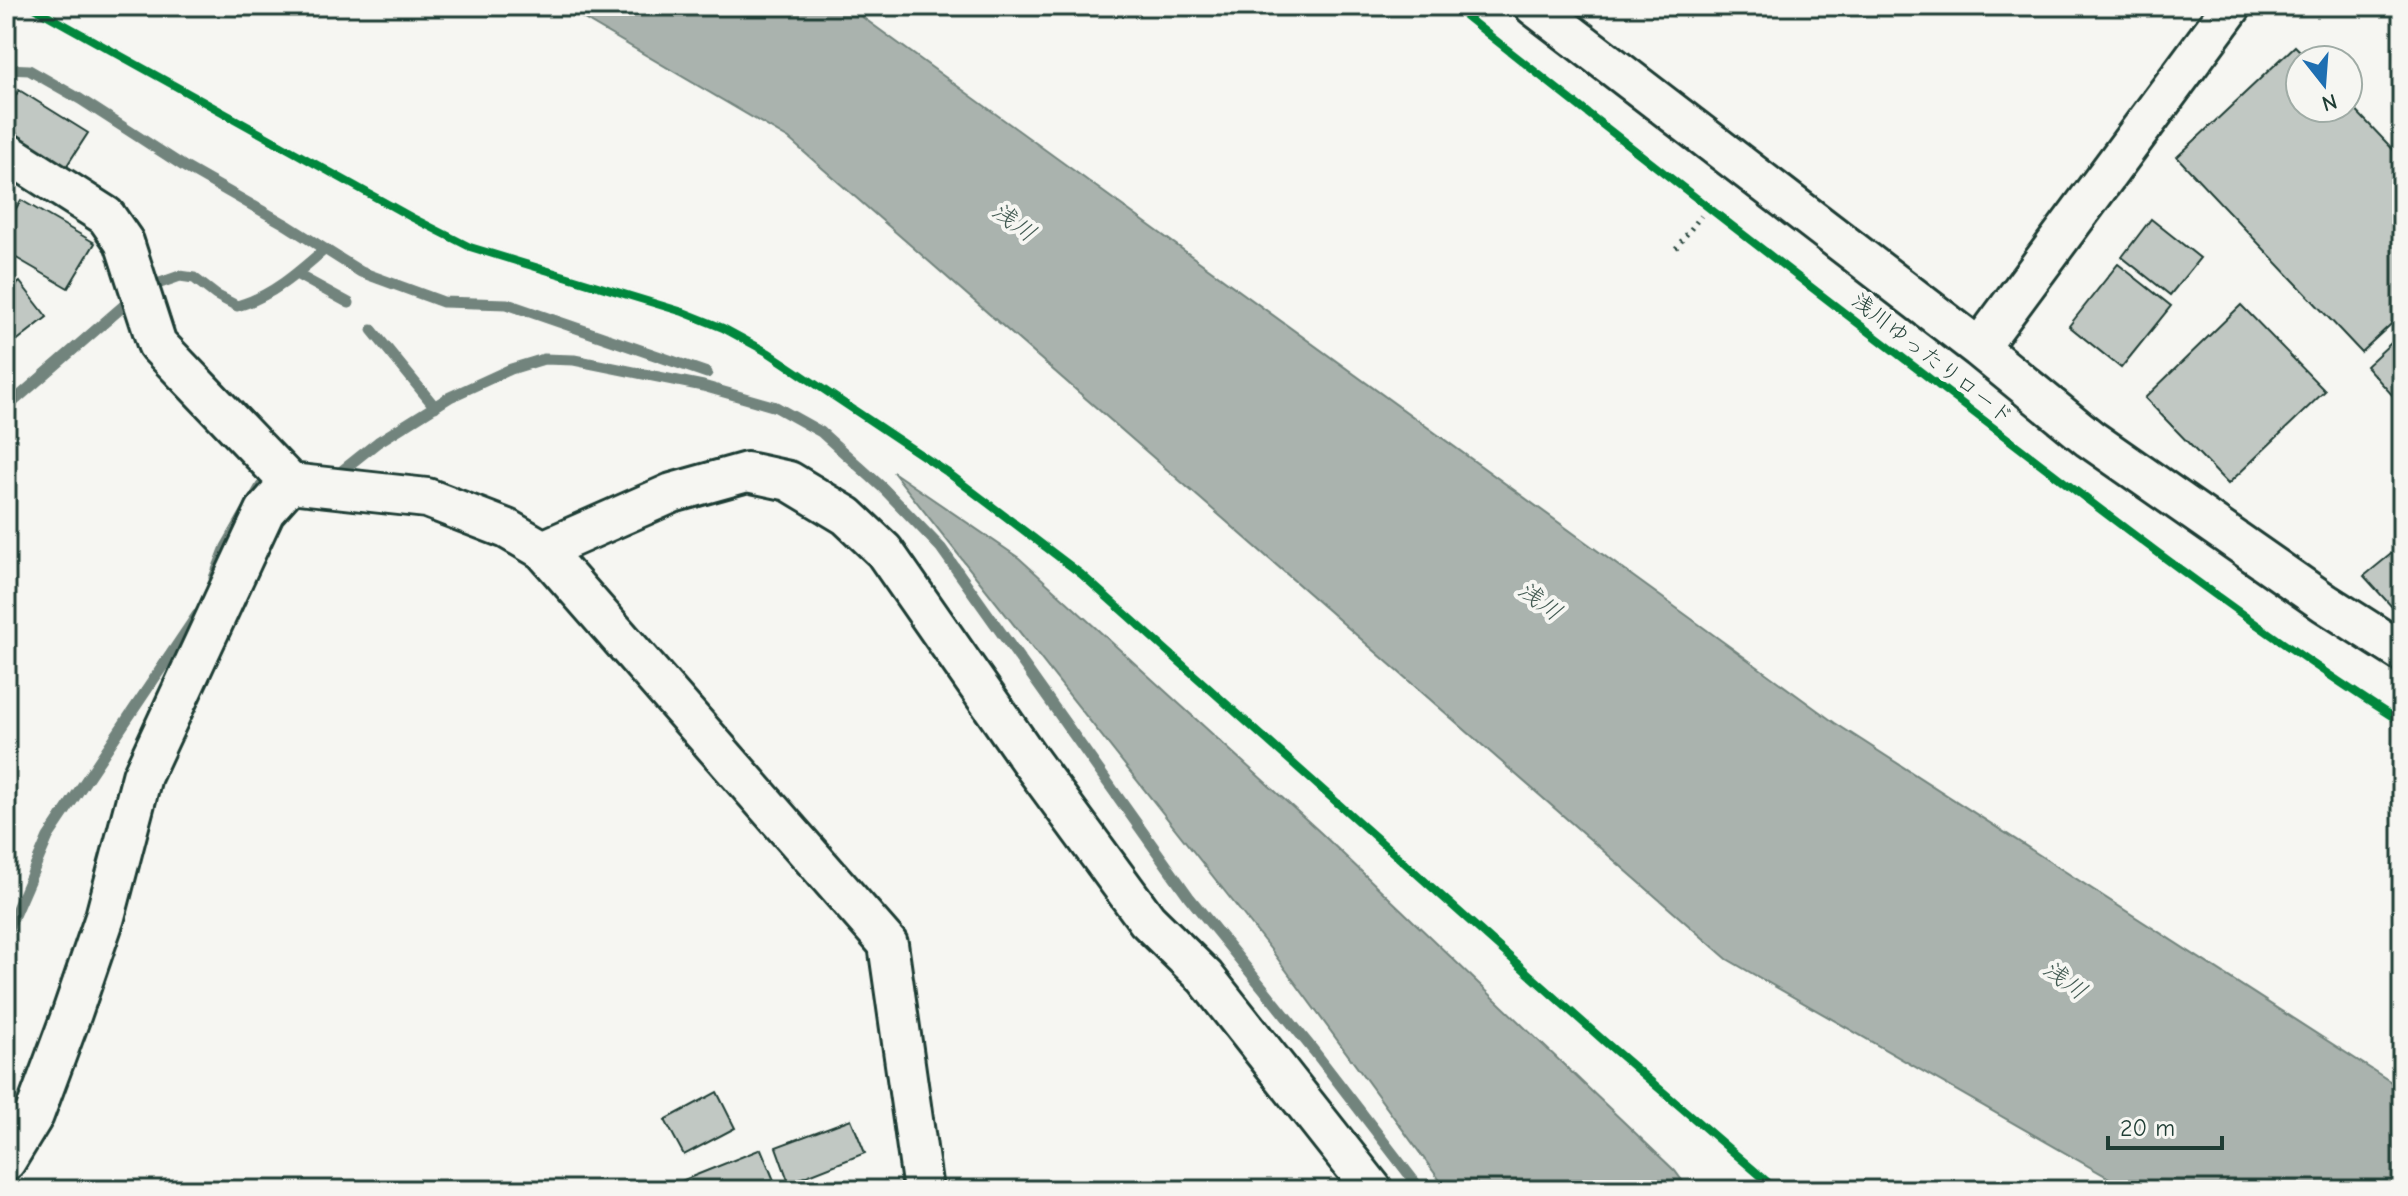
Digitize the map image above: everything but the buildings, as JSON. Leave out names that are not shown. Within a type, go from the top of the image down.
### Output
[{"type":"street","points":[[1534,6],[1979,348],[2089,438],[2325,603],[2402,652]]},
{"type":"street","points":[[1979,348],[2232,6]]},
{"type":"street","points":[[6,152],[106,216],[124,242],[157,344],[290,483],[427,498],[507,529],[543,550],[888,944],[923,1190]]},
{"type":"street","points":[[543,550],[672,493],[747,472],[789,481],[847,516],[884,551],[1031,762],[1147,920],[1205,977],[1373,1190]]},
{"type":"street","points":[[6,1161],[34,1115],[72,1013],[105,917],[142,776],[265,511],[290,483]]},
{"type":"path","points":[[1676,248],[1701,216]]},
{"type":"water","name":"浅川","points":[[562,6],[847,6],[1835,723],[2402,1089],[2402,1190],[2130,1190],[1727,959],[789,139]]},
{"type":"water","points":[[893,472],[1019,558],[1321,833],[1675,1171],[1689,1190],[1447,1190],[1272,951]]},
{"type":"waterway","points":[[6,69],[29,70],[80,99],[185,167],[361,272],[443,302],[507,304],[707,373]]},
{"type":"waterway","points":[[6,408],[143,289],[180,276],[194,278],[237,306],[273,290],[325,249]]},
{"type":"waterway","points":[[296,274],[349,303]]},
{"type":"waterway","points":[[372,330],[435,407]]},
{"type":"waterway","points":[[334,477],[378,442],[450,397],[511,369],[544,359],[574,360],[703,386],[776,407],[821,432],[883,488],[941,548],[1189,897],[1314,1051],[1421,1190]]},
{"type":"waterway","points":[[214,578],[226,547],[261,486]]},
{"type":"waterway","points":[[6,934],[48,837],[197,615]]},
{"type":"cycle path","points":[[31,6],[470,247],[683,312],[723,328],[769,353],[947,472],[1081,574],[1604,1041],[1777,1190]]},
{"type":"cycle path","name":"浅川ゆったりロード","points":[[1453,6],[2109,516],[2283,643],[2402,723]]}]
